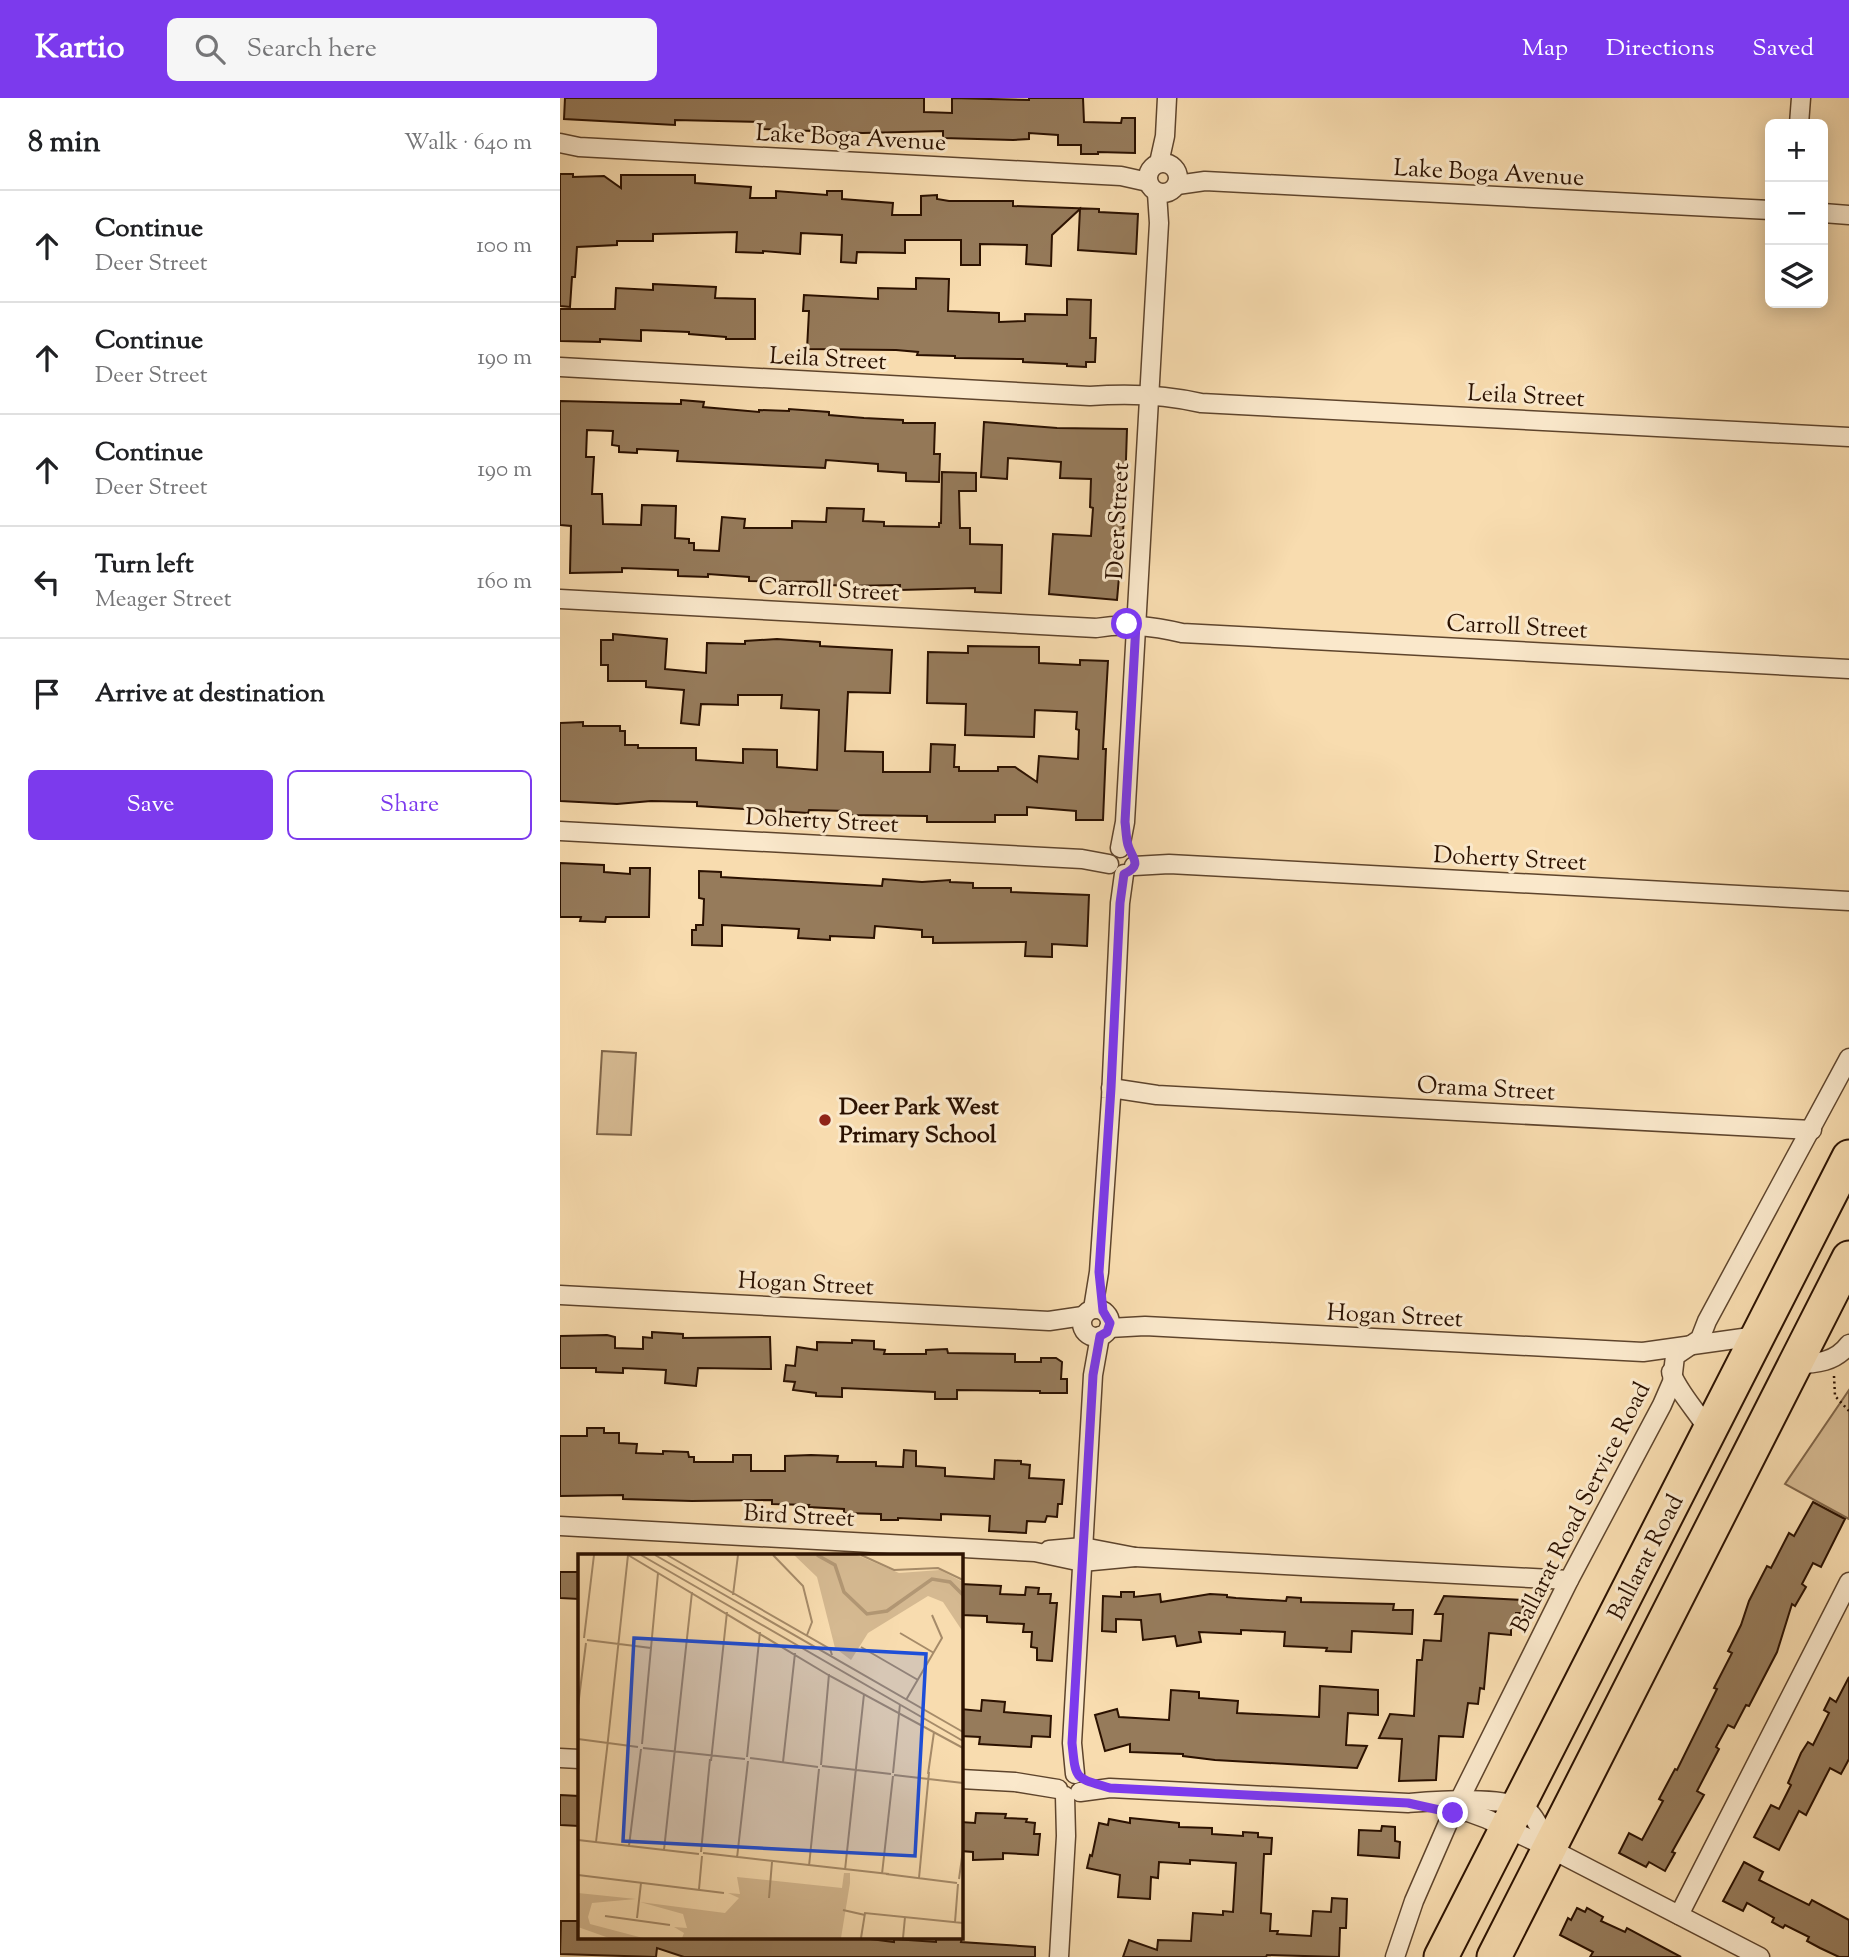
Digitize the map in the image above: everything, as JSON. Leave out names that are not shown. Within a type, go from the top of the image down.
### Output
[{"type":"highway","name":"Ballarat Road","points":[[1454,1953],[1512,1817],[1849,1157]]},
{"type":"highway","name":"Ballarat Road","points":[[1494,1957],[1849,1258]]},
{"type":"street","name":"Deer Street","points":[[1059,1957],[1167,98]]},
{"type":"street","points":[[1800,119],[1801,98]]},
{"type":"street","name":"Lake Boga Avenue","points":[[560,146],[1765,211]]},
{"type":"street","points":[[1828,213],[1849,215]]},
{"type":"street","name":"Leila Street","points":[[561,367],[1090,396],[1149,400],[1166,406],[1201,402],[1849,437]]},
{"type":"street","name":"Carroll Street","points":[[560,599],[1096,628],[1119,635],[1135,630],[1849,669]]},
{"type":"street","name":"Doherty Street","points":[[560,831],[1849,901]]},
{"type":"street","name":"Ballarat Road Service Road","points":[[1395,1957],[1414,1901],[1457,1806],[1569,1580],[1662,1405],[1673,1377],[1675,1356],[1700,1339],[1707,1321],[1849,1058]]},
{"type":"street","name":"Orama Street","points":[[1111,1093],[1812,1130]]},
{"type":"street","name":"Hogan Street","points":[[560,1295],[1643,1352],[1757,1336]]},
{"type":"street","points":[[1796,1364],[1814,1364],[1833,1358],[1849,1344]]},
{"type":"street","points":[[1643,1352],[1664,1362],[1679,1391],[1693,1405],[1709,1431]]},
{"type":"street","name":"Bird Street","points":[[560,1526],[1569,1580]]},
{"type":"street","points":[[1679,1915],[1849,1582]]},
{"type":"street","points":[[560,1758],[578,1759]]},
{"type":"street","points":[[962,1779],[1457,1806],[1512,1817],[1549,1848],[1760,1957]]},
{"type":"street","points":[[1457,1806],[1474,1814],[1512,1817],[1531,1814],[1549,1848]]},
{"type":"path","points":[[1833,1358],[1835,1396],[1849,1411]]},
{"type":"shaded area","points":[[602,1051],[636,1053],[631,1135],[597,1134]]},
{"type":"shaded area","points":[[1849,1390],[1849,1519],[1785,1484]]},
{"type":"building","points":[[565,98],[924,98],[924,112],[952,113],[952,98],[1083,98],[1084,122],[1121,123],[1122,118],[1135,118],[1135,153],[1081,154],[1081,145],[1058,145],[1058,135],[1029,133],[1029,139],[1013,140],[943,138],[943,131],[863,133],[762,129],[762,122],[675,120],[675,125],[564,119]]},
{"type":"building","points":[[560,174],[573,174],[573,177],[604,176],[621,188],[621,175],[695,175],[695,183],[751,187],[750,198],[776,198],[776,191],[827,195],[827,191],[842,191],[842,199],[893,203],[892,215],[921,215],[921,196],[937,195],[937,199],[949,201],[1013,201],[1013,206],[1099,209],[1099,212],[1138,214],[1136,254],[1078,250],[1080,209],[1052,235],[1051,266],[1026,264],[1027,245],[980,244],[980,265],[961,265],[961,240],[905,240],[905,253],[857,252],[856,263],[841,262],[842,235],[801,233],[800,254],[736,252],[737,232],[653,234],[653,241],[617,241],[617,245],[577,247],[570,307],[560,306]]},
{"type":"building","points":[[916,278],[949,279],[948,311],[999,313],[999,322],[1025,321],[1025,314],[1067,315],[1067,299],[1091,300],[1090,338],[1096,338],[1095,362],[1086,362],[1086,367],[1023,362],[1023,359],[917,355],[918,352],[896,350],[807,349],[809,311],[803,311],[804,295],[878,299],[878,288],[916,289]]},
{"type":"building","points":[[653,284],[716,287],[715,298],[755,299],[755,339],[726,339],[689,332],[641,330],[641,341],[560,341],[560,309],[615,309],[616,288],[653,290]]},
{"type":"building","points":[[681,400],[704,402],[703,407],[759,412],[789,409],[829,412],[829,415],[903,420],[903,423],[935,423],[934,454],[940,454],[939,482],[906,481],[906,473],[878,471],[878,464],[826,460],[825,468],[677,461],[678,451],[637,449],[637,453],[619,452],[619,446],[612,445],[613,431],[587,430],[586,457],[594,457],[592,494],[602,494],[603,524],[641,525],[642,505],[676,506],[675,538],[689,539],[689,543],[694,543],[694,550],[719,551],[722,517],[745,519],[744,528],[792,528],[792,521],[826,522],[827,508],[864,509],[863,521],[884,522],[884,526],[939,527],[942,472],[976,473],[976,491],[959,491],[960,528],[970,528],[970,544],[1002,545],[1001,593],[975,592],[975,588],[900,590],[900,585],[849,586],[831,585],[831,582],[749,581],[749,577],[708,574],[708,577],[678,576],[678,570],[622,568],[622,572],[570,573],[571,526],[560,525],[560,401],[681,404]]},
{"type":"building","points":[[984,422],[1057,428],[1127,429],[1124,519],[1117,600],[1049,594],[1053,534],[1091,536],[1091,479],[1060,478],[1061,462],[1008,458],[1007,479],[981,477]]},
{"type":"building","points":[[613,634],[667,639],[665,669],[706,673],[707,643],[745,644],[745,641],[777,639],[820,642],[820,646],[892,650],[890,693],[848,692],[845,751],[883,752],[883,772],[930,772],[931,744],[955,745],[954,767],[959,767],[959,771],[998,771],[998,767],[1015,767],[1037,782],[1039,756],[1078,759],[1077,712],[1035,710],[1034,737],[965,735],[966,704],[927,703],[928,652],[968,653],[968,646],[1039,647],[1039,663],[1080,665],[1080,660],[1108,661],[1103,749],[1106,749],[1103,820],[1076,820],[1076,811],[1027,807],[1027,815],[995,815],[995,822],[927,822],[927,816],[847,815],[847,811],[809,810],[808,813],[697,806],[697,802],[651,801],[617,804],[560,801],[560,723],[583,722],[583,726],[620,726],[620,731],[625,731],[625,745],[638,745],[638,748],[696,748],[696,760],[743,763],[743,749],[777,750],[777,767],[817,770],[819,710],[781,708],[782,695],[738,695],[738,705],[701,704],[699,725],[681,723],[684,690],[646,687],[646,681],[608,681],[608,665],[601,665],[601,640],[613,640]]},
{"type":"building","points":[[560,863],[604,865],[604,872],[630,874],[630,868],[650,868],[649,917],[606,917],[605,922],[580,921],[581,917],[560,917]]},
{"type":"building","points":[[699,871],[721,872],[721,877],[882,886],[883,879],[922,882],[950,880],[973,883],[973,888],[1011,888],[1011,892],[1089,895],[1087,946],[1052,944],[1052,957],[1025,956],[1026,942],[933,943],[933,937],[922,937],[922,930],[875,926],[874,938],[830,936],[830,940],[798,938],[799,929],[722,925],[722,946],[692,945],[692,930],[696,930],[696,925],[703,925],[704,899],[699,898]]},
{"type":"building","points":[[652,1332],[683,1334],[683,1338],[770,1337],[771,1369],[698,1368],[696,1386],[665,1383],[666,1370],[623,1368],[623,1373],[596,1372],[596,1368],[560,1368],[560,1336],[607,1335],[615,1337],[615,1348],[643,1349],[643,1337],[652,1338]]},
{"type":"building","points":[[852,1340],[874,1341],[874,1349],[885,1350],[884,1354],[926,1354],[926,1350],[947,1349],[948,1353],[1015,1354],[1015,1362],[1041,1362],[1041,1358],[1056,1358],[1062,1362],[1061,1379],[1067,1379],[1067,1393],[957,1390],[957,1399],[935,1399],[935,1392],[842,1388],[842,1397],[816,1396],[816,1393],[793,1390],[795,1382],[784,1381],[786,1365],[795,1366],[797,1347],[817,1350],[817,1342],[852,1343]]},
{"type":"building","points":[[587,1428],[604,1428],[604,1433],[619,1433],[619,1443],[637,1444],[636,1453],[688,1452],[689,1457],[694,1457],[694,1462],[733,1462],[733,1455],[751,1455],[751,1471],[785,1471],[785,1456],[811,1455],[838,1456],[837,1462],[876,1462],[876,1466],[903,1467],[904,1450],[916,1451],[916,1466],[945,1468],[945,1476],[994,1479],[995,1460],[1021,1461],[1021,1464],[1030,1465],[1029,1478],[1064,1480],[1062,1504],[1058,1504],[1057,1517],[1047,1516],[1045,1522],[1027,1521],[1026,1533],[989,1531],[990,1516],[941,1514],[941,1520],[881,1520],[881,1514],[844,1513],[844,1509],[808,1507],[809,1505],[772,1504],[772,1500],[692,1501],[623,1499],[623,1495],[560,1496],[560,1436],[587,1436]]},
{"type":"building","points":[[1813,1502],[1845,1519],[1821,1567],[1813,1563],[1802,1584],[1806,1587],[1795,1606],[1792,1604],[1777,1652],[1749,1706],[1746,1705],[1734,1728],[1728,1725],[1716,1747],[1719,1749],[1697,1791],[1704,1795],[1672,1852],[1675,1853],[1665,1871],[1649,1862],[1646,1867],[1619,1853],[1629,1833],[1642,1840],[1663,1801],[1659,1799],[1675,1769],[1677,1770],[1717,1689],[1714,1688],[1732,1653],[1728,1651],[1749,1601],[1767,1566],[1771,1568],[1789,1533],[1794,1536]]},
{"type":"building","points":[[560,1572],[578,1572],[578,1599],[560,1598]]},
{"type":"building","points":[[962,1584],[1001,1586],[1000,1594],[1025,1595],[1026,1587],[1039,1588],[1038,1594],[1051,1594],[1050,1603],[1057,1603],[1052,1661],[1037,1660],[1037,1648],[1031,1647],[1032,1632],[1023,1632],[1024,1624],[987,1622],[987,1616],[962,1615]]},
{"type":"building","points":[[1121,1592],[1134,1592],[1134,1597],[1160,1594],[1161,1602],[1210,1594],[1286,1601],[1287,1597],[1301,1598],[1301,1602],[1394,1604],[1393,1610],[1413,1610],[1412,1634],[1352,1631],[1351,1652],[1284,1646],[1285,1632],[1241,1630],[1241,1634],[1199,1632],[1201,1642],[1177,1646],[1175,1636],[1143,1640],[1141,1620],[1116,1619],[1116,1632],[1102,1631],[1103,1596],[1121,1597]]},
{"type":"building","points":[[1444,1596],[1523,1600],[1523,1613],[1516,1613],[1515,1628],[1511,1628],[1511,1635],[1489,1633],[1484,1689],[1480,1688],[1478,1704],[1468,1703],[1463,1737],[1439,1736],[1436,1780],[1399,1781],[1402,1739],[1379,1738],[1390,1714],[1414,1716],[1417,1660],[1422,1660],[1424,1640],[1441,1641],[1443,1614],[1435,1614]]},
{"type":"building","points":[[1849,1677],[1849,1759],[1841,1774],[1830,1768],[1806,1815],[1799,1811],[1779,1850],[1754,1837],[1771,1805],[1779,1809],[1791,1785],[1788,1783],[1801,1753],[1808,1742],[1813,1745],[1829,1713],[1824,1710],[1830,1698],[1836,1702]]},
{"type":"building","points":[[1320,1686],[1378,1690],[1378,1715],[1348,1713],[1346,1745],[1367,1746],[1357,1768],[1130,1752],[1130,1744],[1105,1751],[1095,1715],[1117,1709],[1119,1717],[1169,1720],[1171,1690],[1199,1692],[1199,1698],[1238,1701],[1237,1713],[1319,1717]]},
{"type":"building","points":[[982,1700],[1005,1702],[1004,1712],[1051,1716],[1050,1737],[1032,1736],[1031,1747],[979,1744],[980,1737],[962,1736],[962,1709],[981,1711]]},
{"type":"building","points":[[560,1795],[578,1796],[578,1826],[560,1825]]},
{"type":"building","points":[[976,1813],[1006,1814],[1005,1818],[1027,1819],[1026,1822],[1035,1823],[1034,1834],[1040,1834],[1038,1855],[1003,1853],[1003,1859],[973,1860],[973,1852],[962,1851],[962,1822],[975,1823]]},
{"type":"building","points":[[1130,1818],[1179,1823],[1179,1827],[1212,1828],[1212,1834],[1243,1836],[1243,1832],[1258,1833],[1258,1837],[1272,1838],[1271,1854],[1264,1854],[1261,1913],[1271,1914],[1270,1931],[1278,1931],[1277,1934],[1311,1936],[1313,1911],[1331,1912],[1332,1898],[1347,1899],[1346,1928],[1340,1928],[1339,1957],[1123,1957],[1129,1940],[1157,1950],[1158,1940],[1191,1941],[1193,1913],[1223,1915],[1223,1911],[1233,1912],[1236,1863],[1190,1860],[1190,1864],[1159,1862],[1158,1878],[1151,1877],[1150,1899],[1118,1897],[1120,1875],[1087,1868],[1099,1823],[1108,1825],[1109,1819],[1130,1823]]},
{"type":"building","points":[[1382,1826],[1395,1827],[1395,1841],[1400,1842],[1399,1858],[1358,1855],[1359,1830],[1381,1831]]},
{"type":"building","points":[[1744,1862],[1763,1872],[1759,1880],[1809,1905],[1812,1900],[1849,1920],[1849,1957],[1839,1957],[1820,1948],[1807,1941],[1809,1937],[1785,1925],[1783,1928],[1772,1922],[1774,1918],[1747,1903],[1743,1911],[1723,1901]]},
{"type":"building","points":[[1577,1908],[1585,1912],[1587,1908],[1603,1917],[1601,1921],[1625,1932],[1627,1928],[1681,1957],[1590,1957],[1593,1952],[1560,1935],[1568,1918],[1571,1920]]},
{"type":"building","points":[[561,1921],[578,1921],[578,1940],[962,1940],[1035,1947],[1035,1957],[684,1957],[657,1948],[656,1957],[560,1954]]},
{"type":"place","name":"Deer Park West Primary School","points":[[825,1120]]},
{"type":"route","points":[[1127,624],[1136,624],[1125,822],[1128,849],[1135,862],[1132,870],[1124,874],[1120,903],[1099,1272],[1103,1311],[1110,1323],[1107,1332],[1100,1336],[1093,1375],[1072,1743],[1075,1774],[1080,1779],[1110,1788],[1408,1803],[1453,1813]]}]
